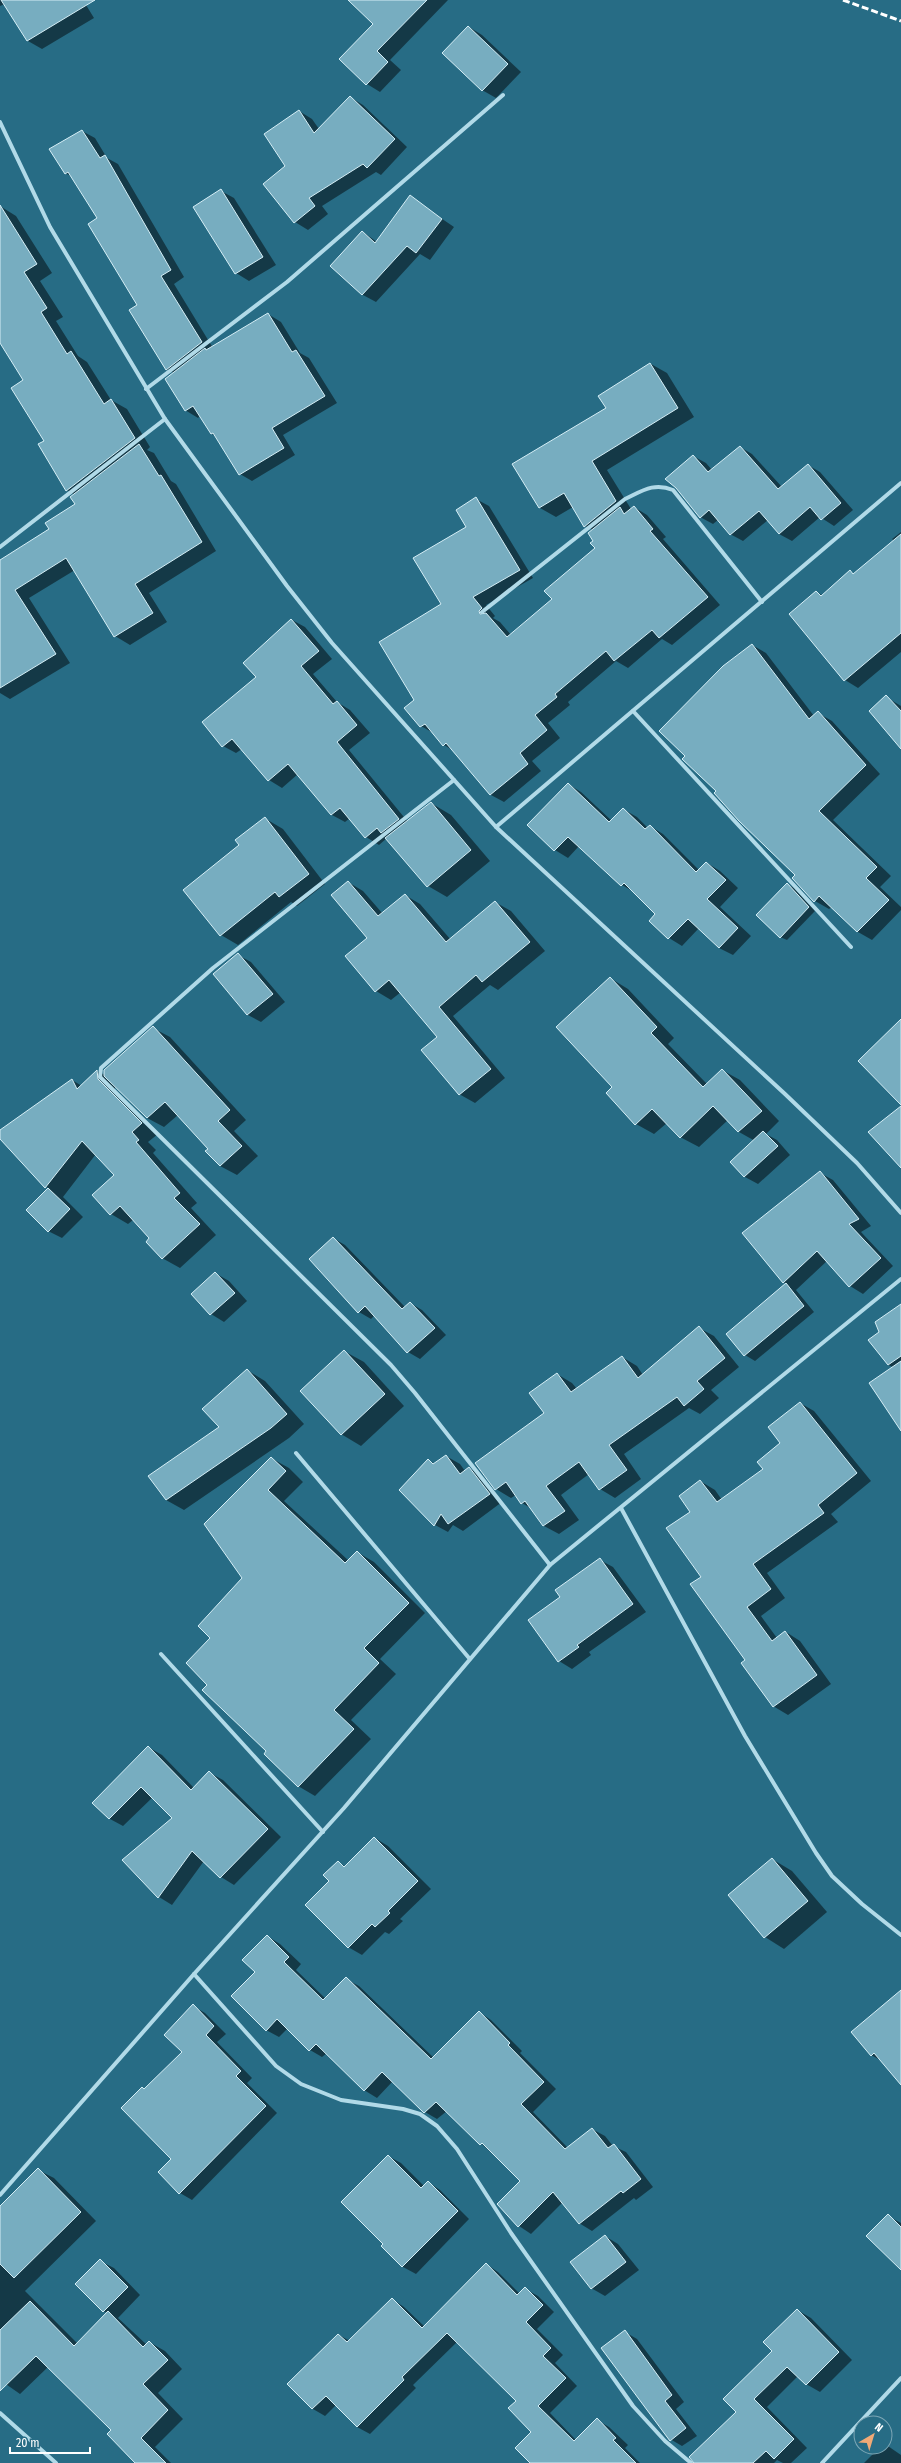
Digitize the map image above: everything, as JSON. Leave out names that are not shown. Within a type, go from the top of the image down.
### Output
[{"type":"street","points":[[146,389],[287,282],[503,95]]},
{"type":"street","points":[[0,122],[50,227],[165,419],[288,586],[332,643],[496,826],[785,1094],[857,1163],[901,1213]]},
{"type":"street","points":[[0,547],[165,419]]},
{"type":"street","points":[[496,826],[901,483]]},
{"type":"street","points":[[482,612],[626,499],[650,486],[662,485],[673,490],[762,602]]},
{"type":"street","points":[[633,711],[851,947]]},
{"type":"street","points":[[454,780],[213,968],[101,1068],[100,1077],[390,1365],[415,1393],[550,1565]]},
{"type":"street","points":[[0,2195],[194,1974],[323,1832],[469,1658],[550,1565],[901,1279]]},
{"type":"street","points":[[296,1454],[469,1658]]},
{"type":"street","points":[[621,1508],[745,1736],[816,1853],[832,1876],[862,1904],[901,1935]]},
{"type":"street","points":[[161,1654],[323,1832]]},
{"type":"street","points":[[194,1974],[276,2066],[301,2084],[340,2100],[403,2109],[420,2114],[437,2126],[457,2149],[511,2233],[633,2406],[665,2440],[691,2463]]},
{"type":"street","points":[[822,2463],[901,2378]]},
{"type":"street","points":[[0,2413],[56,2463]]},
{"type":"building","points":[[1,0],[95,0],[27,41]]},
{"type":"building","points":[[348,0],[427,0],[377,51],[388,62],[366,85],[339,59],[373,24]]},
{"type":"building","points":[[468,26],[508,64],[482,91],[442,53]]},
{"type":"building","points":[[350,96],[395,139],[367,168],[363,164],[309,198],[315,206],[294,223],[263,184],[285,166],[264,134],[299,110],[314,133]]},
{"type":"building","points":[[82,130],[100,158],[105,155],[171,270],[161,276],[202,342],[166,370],[129,310],[137,305],[88,224],[97,218],[68,172],[65,174],[49,149]]},
{"type":"building","points":[[221,189],[263,257],[235,274],[193,207]]},
{"type":"building","points":[[410,195],[442,219],[416,253],[407,246],[362,295],[330,266],[362,231],[375,243]]},
{"type":"building","points":[[0,205],[37,264],[24,272],[47,308],[41,312],[67,354],[71,351],[104,404],[111,399],[135,438],[66,491],[38,444],[44,441],[11,388],[23,380],[0,343]]},
{"type":"building","points":[[268,313],[292,352],[296,350],[325,396],[272,428],[284,448],[239,475],[213,433],[211,434],[193,406],[185,411],[165,379],[205,348],[206,350]]},
{"type":"building","points":[[650,363],[678,408],[592,461],[616,501],[584,527],[564,493],[539,508],[512,464],[606,408],[598,396]]},
{"type":"building","points":[[139,444],[159,476],[161,475],[202,542],[135,584],[153,613],[114,637],[66,558],[15,590],[56,654],[0,688],[0,560],[49,529],[45,523],[75,504],[70,497]]},
{"type":"building","points":[[740,446],[778,489],[808,464],[841,503],[821,520],[810,507],[779,534],[759,511],[730,535],[709,510],[700,518],[676,488],[665,479],[693,455],[708,472]]},
{"type":"building","points":[[476,497],[520,570],[473,597],[482,608],[479,611],[480,614],[486,613],[507,637],[552,599],[544,591],[595,548],[590,543],[593,541],[588,533],[620,507],[624,514],[634,506],[653,529],[650,531],[708,597],[659,638],[652,630],[614,661],[606,651],[555,694],[557,697],[535,715],[547,730],[520,753],[528,764],[490,795],[446,743],[443,746],[425,724],[420,727],[404,708],[414,700],[379,642],[441,604],[413,558],[466,527],[456,510]]},
{"type":"building","points":[[901,534],[901,633],[844,681],[789,614],[816,591],[821,596],[850,570],[853,574]]},
{"type":"building","points":[[291,619],[319,651],[301,666],[333,704],[337,701],[357,725],[337,742],[399,819],[381,833],[377,828],[365,838],[340,808],[331,815],[288,764],[268,781],[232,739],[222,747],[202,722],[256,677],[243,663]]},
{"type":"building","points":[[752,644],[809,719],[818,711],[866,765],[819,811],[877,867],[866,878],[889,900],[857,932],[819,896],[814,902],[792,878],[795,875],[739,821],[714,793],[716,791],[682,759],[685,756],[659,731],[723,666]]},
{"type":"building","points":[[886,695],[901,711],[901,749],[869,711]]},
{"type":"building","points":[[568,783],[609,822],[623,808],[645,829],[650,825],[696,872],[706,862],[726,880],[707,899],[738,928],[719,948],[688,919],[668,939],[649,921],[655,914],[624,883],[621,886],[568,837],[554,851],[527,825]]},
{"type":"building","points":[[431,802],[471,850],[427,887],[385,838]]},
{"type":"building","points":[[265,817],[309,874],[279,897],[275,892],[220,936],[183,890],[239,845],[235,840]]},
{"type":"building","points":[[348,881],[378,916],[405,894],[446,942],[495,901],[530,942],[482,982],[476,975],[439,1007],[491,1069],[459,1095],[421,1050],[437,1037],[389,980],[375,992],[345,956],[367,938],[331,895]]},
{"type":"building","points":[[787,883],[809,907],[780,938],[756,915]]},
{"type":"building","points":[[238,953],[273,994],[247,1015],[213,974]]},
{"type":"building","points":[[610,977],[657,1027],[651,1033],[703,1087],[722,1069],[762,1111],[738,1132],[713,1106],[680,1138],[652,1109],[635,1125],[606,1093],[612,1087],[556,1027]]},
{"type":"building","points":[[901,1019],[901,1105],[858,1061]]},
{"type":"building","points":[[153,1026],[230,1110],[218,1121],[242,1146],[220,1166],[205,1151],[208,1149],[165,1102],[147,1118],[104,1076],[104,1070]]},
{"type":"building","points":[[97,1070],[98,1079],[142,1123],[132,1132],[139,1140],[136,1142],[180,1193],[174,1198],[200,1224],[162,1259],[146,1242],[149,1238],[120,1206],[110,1215],[92,1195],[114,1175],[82,1141],[45,1188],[0,1139],[0,1130],[72,1079],[77,1089]]},
{"type":"building","points":[[901,1106],[901,1168],[868,1132]]},
{"type":"building","points":[[763,1131],[778,1146],[744,1177],[730,1162]]},
{"type":"building","points":[[820,1171],[859,1219],[849,1224],[881,1258],[849,1287],[817,1251],[783,1283],[742,1233]]},
{"type":"building","points":[[48,1188],[70,1209],[48,1232],[26,1210]]},
{"type":"building","points":[[333,1237],[402,1309],[410,1302],[435,1328],[407,1353],[365,1306],[358,1313],[309,1259]]},
{"type":"building","points":[[215,1272],[235,1293],[210,1315],[191,1294]]},
{"type":"building","points":[[786,1283],[804,1306],[744,1356],[726,1334]]},
{"type":"building","points":[[901,1304],[901,1356],[888,1365],[868,1340],[879,1332],[875,1322]]},
{"type":"building","points":[[699,1326],[725,1358],[697,1381],[704,1389],[684,1406],[677,1397],[609,1445],[627,1470],[599,1490],[579,1462],[546,1486],[565,1511],[543,1526],[525,1501],[521,1504],[506,1482],[495,1490],[475,1463],[544,1413],[529,1393],[557,1373],[571,1392],[622,1356],[638,1378]]},
{"type":"building","points":[[344,1350],[385,1394],[341,1435],[300,1391]]},
{"type":"building","points":[[901,1361],[901,1431],[869,1383]]},
{"type":"building","points":[[247,1369],[287,1414],[271,1428],[166,1500],[148,1476],[219,1427],[202,1409]]},
{"type":"building","points":[[800,1402],[857,1473],[818,1505],[824,1513],[753,1564],[771,1589],[747,1607],[772,1641],[785,1631],[817,1675],[773,1707],[741,1663],[745,1660],[690,1584],[701,1577],[666,1528],[690,1512],[679,1496],[700,1480],[717,1502],[763,1469],[757,1462],[780,1443],[768,1427]]},
{"type":"building","points":[[446,1455],[460,1474],[469,1467],[490,1494],[448,1524],[441,1514],[434,1526],[399,1490],[428,1459],[433,1464]]},
{"type":"building","points":[[271,1457],[286,1471],[268,1490],[345,1563],[357,1551],[409,1603],[364,1648],[379,1663],[334,1710],[354,1729],[298,1787],[264,1754],[266,1751],[202,1690],[207,1685],[186,1663],[210,1638],[198,1626],[242,1578],[204,1524]]},
{"type":"building","points":[[600,1558],[633,1604],[577,1645],[579,1647],[558,1662],[528,1620],[560,1597],[555,1590]]},
{"type":"building","points":[[148,1746],[191,1790],[209,1771],[268,1829],[220,1878],[192,1851],[158,1898],[122,1860],[172,1818],[141,1787],[109,1819],[92,1803]]},
{"type":"building","points":[[374,1837],[418,1881],[388,1911],[390,1913],[375,1927],[372,1924],[348,1948],[305,1905],[329,1881],[323,1875],[338,1861],[344,1867]]},
{"type":"building","points":[[772,1858],[808,1901],[764,1938],[728,1895]]},
{"type":"building","points":[[267,1935],[289,1957],[284,1962],[323,2000],[346,1977],[431,2059],[479,2011],[510,2043],[508,2045],[544,2082],[521,2104],[565,2149],[592,2128],[608,2148],[614,2144],[641,2179],[623,2193],[621,2191],[579,2224],[553,2192],[518,2227],[497,2204],[520,2181],[482,2143],[480,2145],[436,2102],[424,2113],[382,2072],[364,2091],[316,2044],[309,2051],[277,2019],[266,2031],[231,1996],[255,1972],[242,1960]]},
{"type":"building","points":[[901,1990],[901,2085],[874,2053],[871,2056],[851,2032]]},
{"type":"building","points":[[193,2004],[214,2026],[206,2035],[241,2071],[236,2076],[266,2106],[179,2194],[158,2172],[171,2159],[121,2108],[142,2087],[144,2089],[182,2052],[164,2035]]},
{"type":"building","points":[[388,2155],[421,2188],[428,2181],[458,2211],[402,2267],[381,2246],[383,2244],[341,2202]]},
{"type":"building","points":[[38,2168],[81,2212],[14,2278],[0,2264],[0,2206]]},
{"type":"building","points":[[888,2214],[901,2227],[901,2270],[866,2236]]},
{"type":"building","points":[[605,2235],[626,2262],[591,2289],[570,2262]]},
{"type":"building","points":[[100,2259],[128,2287],[103,2312],[75,2284]]},
{"type":"building","points":[[486,2263],[517,2295],[525,2287],[543,2305],[526,2322],[551,2348],[543,2356],[566,2378],[538,2406],[574,2441],[597,2418],[616,2438],[613,2440],[636,2463],[530,2463],[515,2448],[531,2432],[508,2408],[516,2401],[447,2333],[402,2377],[404,2380],[357,2427],[326,2396],[312,2409],[287,2384],[338,2334],[347,2342],[392,2298],[422,2328]]},
{"type":"building","points":[[30,2301],[74,2346],[108,2311],[143,2347],[149,2341],[168,2360],[143,2384],[168,2410],[141,2438],[166,2463],[135,2463],[107,2434],[111,2430],[36,2356],[0,2391],[0,2330]]},
{"type":"building","points":[[797,2309],[839,2352],[806,2385],[787,2367],[754,2399],[794,2439],[774,2459],[766,2451],[753,2463],[694,2463],[689,2457],[736,2412],[723,2399],[772,2351],[763,2342]]},
{"type":"building","points":[[625,2330],[672,2395],[665,2401],[686,2428],[670,2441],[601,2348]]},
{"type":"railway","points":[[843,0],[901,21]]}]
